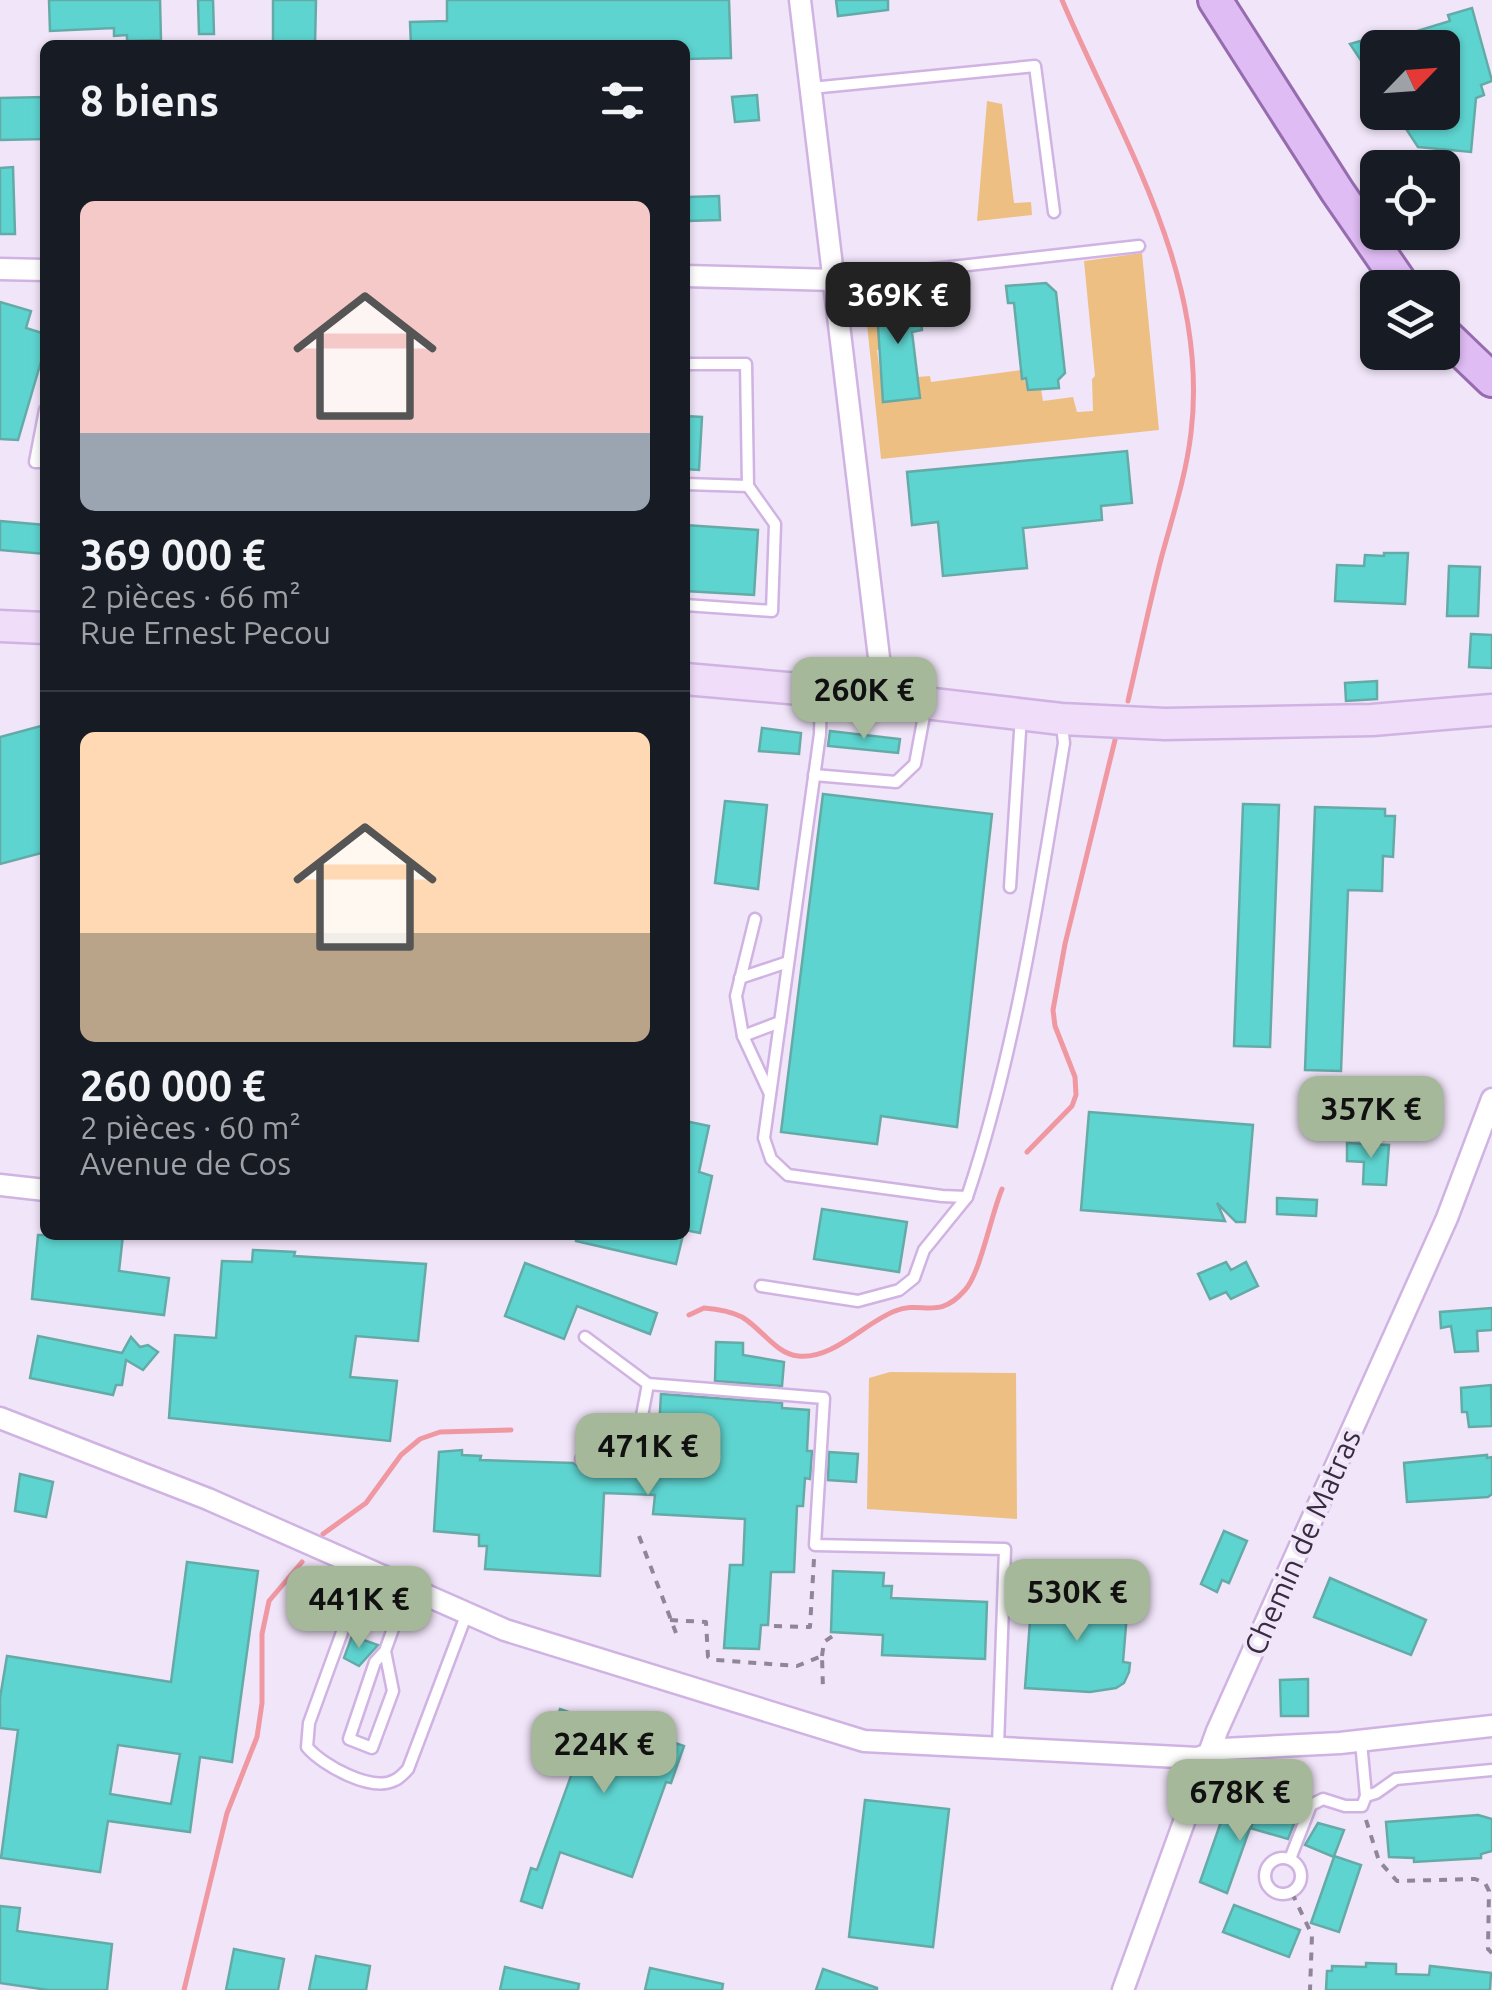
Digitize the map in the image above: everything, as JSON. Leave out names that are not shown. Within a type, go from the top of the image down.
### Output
[{"type":"main road","points":[[1215,0],[1336,191],[1391,270]]},
{"type":"main road","points":[[1460,349],[1492,380]]},
{"type":"street","points":[[800,0],[884,699]]},
{"type":"street","points":[[0,270],[40,270]]},
{"type":"street","points":[[690,276],[834,280]]},
{"type":"street","points":[[0,626],[40,628]]},
{"type":"street","points":[[690,679],[1062,719],[1165,724],[1372,720],[1492,710]]},
{"type":"street","name":"Chemin de Matras","points":[[1123,1990],[1217,1731],[1486,1129],[1492,1099]]},
{"type":"street","points":[[0,1185],[40,1189]]},
{"type":"street","points":[[0,1418],[208,1499],[506,1630],[864,1741],[1198,1758],[1223,1749],[1492,1726]]},
{"type":"lane","points":[[811,88],[1035,66],[1054,212]]},
{"type":"lane","points":[[834,280],[1139,246]]},
{"type":"lane","points":[[690,364],[746,364],[748,486],[775,524],[772,612],[690,605]]},
{"type":"lane","points":[[40,436],[35,462],[40,462]]},
{"type":"lane","points":[[690,484],[748,486]]},
{"type":"lane","points":[[822,691],[820,734],[764,1138],[770,1159],[788,1175],[967,1197]]},
{"type":"lane","points":[[814,775],[896,782],[916,764],[926,705]]},
{"type":"lane","points":[[1010,888],[1021,715]]},
{"type":"lane","points":[[760,1286],[858,1301],[898,1290],[914,1278],[924,1250],[967,1197],[1030,951],[1064,742],[1062,719]]},
{"type":"lane","points":[[754,918],[736,996],[742,1036],[770,1095]]},
{"type":"lane","points":[[740,978],[788,962]]},
{"type":"lane","points":[[742,1036],[780,1022]]},
{"type":"lane","points":[[585,1337],[648,1384],[824,1398],[815,1546],[1005,1549],[998,1746]]},
{"type":"lane","points":[[582,1458],[638,1437],[648,1384]]},
{"type":"lane","points":[[365,1568],[309,1723],[307,1747],[320,1763],[373,1783],[393,1782],[408,1770],[467,1613]]},
{"type":"lane","points":[[385,1650],[393,1691],[372,1748],[349,1739],[408,1587]]},
{"type":"lane","points":[[1361,1740],[1364,1801]]},
{"type":"lane","points":[[1290,1859],[1296,1835],[1312,1805],[1323,1800],[1345,1806],[1364,1801],[1396,1779],[1492,1770]]},
{"type":"lane","points":[[1290,1859],[1299,1866],[1302,1878],[1292,1892],[1275,1893],[1265,1878],[1272,1862],[1290,1859]]},
{"type":"path","points":[[639,1536],[676,1633]]},
{"type":"path","points":[[774,1626],[810,1627],[815,1546]]},
{"type":"path","points":[[670,1620],[706,1622],[708,1657],[716,1660],[797,1666],[822,1656]]},
{"type":"path","points":[[823,1690],[824,1642],[834,1636]]},
{"type":"path","points":[[1364,1801],[1378,1862],[1397,1881],[1475,1879],[1486,1884],[1488,1949],[1492,1953]]},
{"type":"path","points":[[1486,1884],[1492,1876]]},
{"type":"path","points":[[1292,1892],[1312,1934],[1310,1990]]},
{"type":"shaded area","points":[[987,101],[1002,104],[1014,203],[1031,202],[1032,215],[977,221]]},
{"type":"shaded area","points":[[1142,253],[1159,430],[881,459],[865,305],[884,283],[903,281],[904,295],[876,299],[874,321],[904,346],[877,350],[884,402],[917,377],[930,376],[931,382],[1021,370],[1028,390],[1041,389],[1043,401],[1073,397],[1077,412],[1093,411],[1095,376],[1084,261]]},
{"type":"shaded area","points":[[890,1372],[1016,1373],[1017,1519],[867,1509],[869,1378]]},
{"type":"building","points":[[49,0],[160,0],[161,40],[127,40],[127,35],[114,36],[114,28],[50,31]]},
{"type":"building","points":[[198,0],[213,0],[214,34],[199,34]]},
{"type":"building","points":[[273,0],[316,0],[315,40],[273,40]]},
{"type":"building","points":[[447,0],[729,0],[731,58],[690,59],[690,40],[411,40],[410,22],[447,21]]},
{"type":"building","points":[[836,0],[888,0],[888,10],[838,16]]},
{"type":"building","points":[[1472,8],[1492,81],[1481,85],[1484,95],[1476,98],[1471,152],[1418,147],[1407,130],[1460,130],[1460,30],[1421,30],[1450,21],[1448,15]]},
{"type":"building","points":[[1360,41],[1360,59],[1350,44]]},
{"type":"building","points":[[757,95],[759,120],[735,122],[732,97]]},
{"type":"building","points":[[40,97],[40,139],[0,140],[0,98]]},
{"type":"building","points":[[13,167],[15,234],[0,234],[0,168]]},
{"type":"building","points":[[719,196],[720,220],[690,221],[690,197]]},
{"type":"building","points":[[1046,283],[1056,292],[1065,373],[1058,380],[1059,388],[1028,390],[1026,378],[1022,379],[1014,303],[1008,303],[1006,286]]},
{"type":"building","points":[[904,295],[905,304],[919,302],[922,330],[912,332],[920,398],[883,402],[875,299]]},
{"type":"building","points":[[0,302],[31,311],[26,328],[40,332],[40,365],[18,440],[0,439]]},
{"type":"building","points":[[690,416],[702,417],[699,470],[690,469]]},
{"type":"building","points":[[1127,451],[1132,503],[1101,506],[1102,520],[1023,528],[1027,568],[943,576],[938,522],[912,525],[907,472]]},
{"type":"building","points":[[0,521],[40,525],[40,554],[0,550]]},
{"type":"building","points":[[690,525],[758,530],[754,595],[690,591]]},
{"type":"building","points":[[1408,553],[1405,604],[1335,601],[1337,565],[1364,566],[1365,555]]},
{"type":"building","points":[[1449,566],[1480,567],[1478,616],[1447,616]]},
{"type":"building","points":[[1471,634],[1492,635],[1492,668],[1469,667]]},
{"type":"building","points":[[1377,681],[1377,699],[1346,701],[1345,683]]},
{"type":"building","points":[[40,726],[40,853],[0,864],[0,737]]},
{"type":"building","points":[[762,728],[801,733],[799,754],[759,751]]},
{"type":"building","points":[[830,731],[900,739],[898,753],[828,746]]},
{"type":"building","points":[[823,794],[992,814],[957,1127],[881,1116],[877,1144],[781,1132]]},
{"type":"building","points":[[725,801],[767,805],[758,889],[715,883]]},
{"type":"building","points":[[1243,804],[1279,805],[1270,1047],[1234,1046]]},
{"type":"building","points":[[1315,807],[1385,809],[1385,816],[1395,816],[1393,857],[1383,856],[1382,891],[1348,890],[1341,1071],[1305,1070]]},
{"type":"building","points":[[1089,1112],[1253,1125],[1245,1222],[1236,1222],[1217,1203],[1225,1221],[1081,1210]]},
{"type":"building","points":[[690,1122],[709,1126],[699,1172],[712,1176],[700,1233],[690,1231]]},
{"type":"building","points":[[1347,1143],[1389,1145],[1386,1185],[1363,1184],[1364,1162],[1347,1161]]},
{"type":"building","points":[[1277,1198],[1317,1200],[1316,1216],[1277,1214]]},
{"type":"building","points":[[822,1209],[907,1222],[899,1272],[814,1259]]},
{"type":"building","points":[[38,1235],[40,1240],[122,1240],[119,1271],[169,1278],[164,1315],[32,1299]]},
{"type":"building","points":[[576,1240],[682,1240],[676,1264]]},
{"type":"building","points":[[253,1250],[426,1264],[418,1341],[356,1336],[350,1377],[397,1381],[390,1441],[169,1418],[175,1335],[216,1338],[222,1261],[252,1262]]},
{"type":"building","points":[[1226,1262],[1231,1270],[1246,1262],[1258,1286],[1231,1299],[1226,1292],[1210,1299],[1198,1274]]},
{"type":"building","points":[[525,1263],[657,1313],[650,1334],[577,1306],[564,1339],[505,1316]]},
{"type":"building","points":[[1492,1308],[1492,1330],[1477,1331],[1478,1351],[1455,1352],[1451,1326],[1441,1328],[1440,1312]]},
{"type":"building","points":[[38,1336],[122,1353],[131,1337],[140,1347],[148,1345],[158,1352],[143,1370],[126,1360],[122,1385],[116,1385],[113,1395],[30,1378]]},
{"type":"building","points":[[716,1342],[743,1343],[743,1355],[784,1362],[782,1386],[715,1381]]},
{"type":"building","points":[[1491,1385],[1492,1426],[1469,1427],[1467,1412],[1462,1412],[1461,1388]]},
{"type":"building","points":[[661,1394],[782,1403],[782,1408],[809,1410],[810,1479],[805,1478],[803,1506],[797,1506],[794,1572],[771,1572],[768,1625],[761,1625],[759,1649],[724,1648],[730,1565],[743,1565],[745,1519],[653,1514],[655,1495],[604,1493],[600,1576],[485,1569],[487,1546],[479,1546],[479,1535],[434,1531],[439,1452],[462,1450],[462,1455],[481,1456],[480,1460],[573,1463],[581,1468],[607,1464],[607,1460],[657,1463]]},
{"type":"building","points":[[829,1452],[858,1454],[856,1482],[828,1480]]},
{"type":"building","points":[[1492,1457],[1492,1494],[1488,1497],[1407,1502],[1404,1463]]},
{"type":"building","points":[[20,1474],[53,1482],[46,1517],[15,1511]]},
{"type":"building","points":[[1224,1531],[1247,1541],[1229,1583],[1222,1580],[1217,1592],[1201,1584]]},
{"type":"building","points":[[187,1562],[258,1571],[232,1762],[200,1757],[190,1832],[108,1821],[100,1872],[1,1858],[18,1730],[0,1728],[7,1656],[171,1682]],"holes":[[[118,1745],[180,1754],[171,1804],[110,1794]]]},
{"type":"building","points":[[833,1571],[884,1573],[883,1586],[892,1586],[891,1598],[987,1602],[985,1659],[882,1655],[883,1635],[831,1632]]},
{"type":"building","points":[[1330,1578],[1426,1620],[1411,1655],[1314,1617]]},
{"type":"building","points":[[1032,1594],[1128,1601],[1123,1662],[1130,1663],[1124,1683],[1090,1692],[1025,1688]]},
{"type":"building","points":[[352,1636],[378,1645],[359,1666],[344,1658]]},
{"type":"building","points":[[1308,1679],[1308,1716],[1281,1716],[1280,1680]]},
{"type":"building","points":[[560,1709],[591,1720],[592,1714],[684,1746],[671,1783],[666,1782],[632,1877],[560,1852],[542,1908],[521,1901],[531,1868],[537,1870],[576,1762],[545,1751]]},
{"type":"building","points":[[865,1800],[949,1809],[933,1947],[849,1937]]},
{"type":"building","points":[[1260,1802],[1285,1810],[1282,1818],[1294,1824],[1288,1839],[1250,1828],[1227,1893],[1200,1882],[1223,1816],[1251,1827]]},
{"type":"building","points":[[1478,1815],[1492,1819],[1492,1851],[1481,1854],[1481,1858],[1414,1862],[1414,1858],[1389,1857],[1386,1822]]},
{"type":"building","points":[[1318,1823],[1344,1830],[1334,1856],[1361,1865],[1339,1932],[1311,1923],[1334,1857],[1305,1845]]},
{"type":"building","points":[[1234,1905],[1300,1930],[1289,1957],[1223,1932]]},
{"type":"building","points":[[0,1906],[20,1908],[17,1931],[112,1944],[107,1990],[48,1990],[0,1983]]},
{"type":"building","points":[[234,1949],[284,1959],[278,1990],[226,1990]]},
{"type":"building","points":[[316,1956],[370,1966],[366,1990],[309,1990]]},
{"type":"building","points":[[1366,1963],[1396,1964],[1396,1974],[1429,1975],[1430,1966],[1491,1973],[1490,1990],[1326,1990],[1327,1971],[1332,1971],[1332,1966],[1366,1967]]},
{"type":"building","points":[[505,1967],[579,1984],[578,1990],[500,1990]]},
{"type":"building","points":[[650,1968],[723,1984],[722,1990],[645,1990]]},
{"type":"building","points":[[823,1969],[877,1988],[877,1990],[816,1990]]},
{"type":"waterway","points":[[1062,0],[1156,210],[1187,319],[1193,375],[1186,465],[1128,701]]},
{"type":"waterway","points":[[1027,1152],[1072,1106],[1076,1095],[1075,1077],[1055,1026],[1053,1010],[1065,944],[1115,740]]},
{"type":"waterway","points":[[689,1315],[704,1308],[733,1313],[783,1351],[811,1356],[836,1347],[895,1311],[947,1305],[970,1282],[1002,1189]]},
{"type":"waterway","points":[[323,1534],[366,1503],[401,1455],[420,1439],[440,1432],[511,1430]]},
{"type":"waterway","points":[[184,1990],[227,1813],[257,1737],[262,1703],[262,1634],[269,1601],[302,1562]]}]
